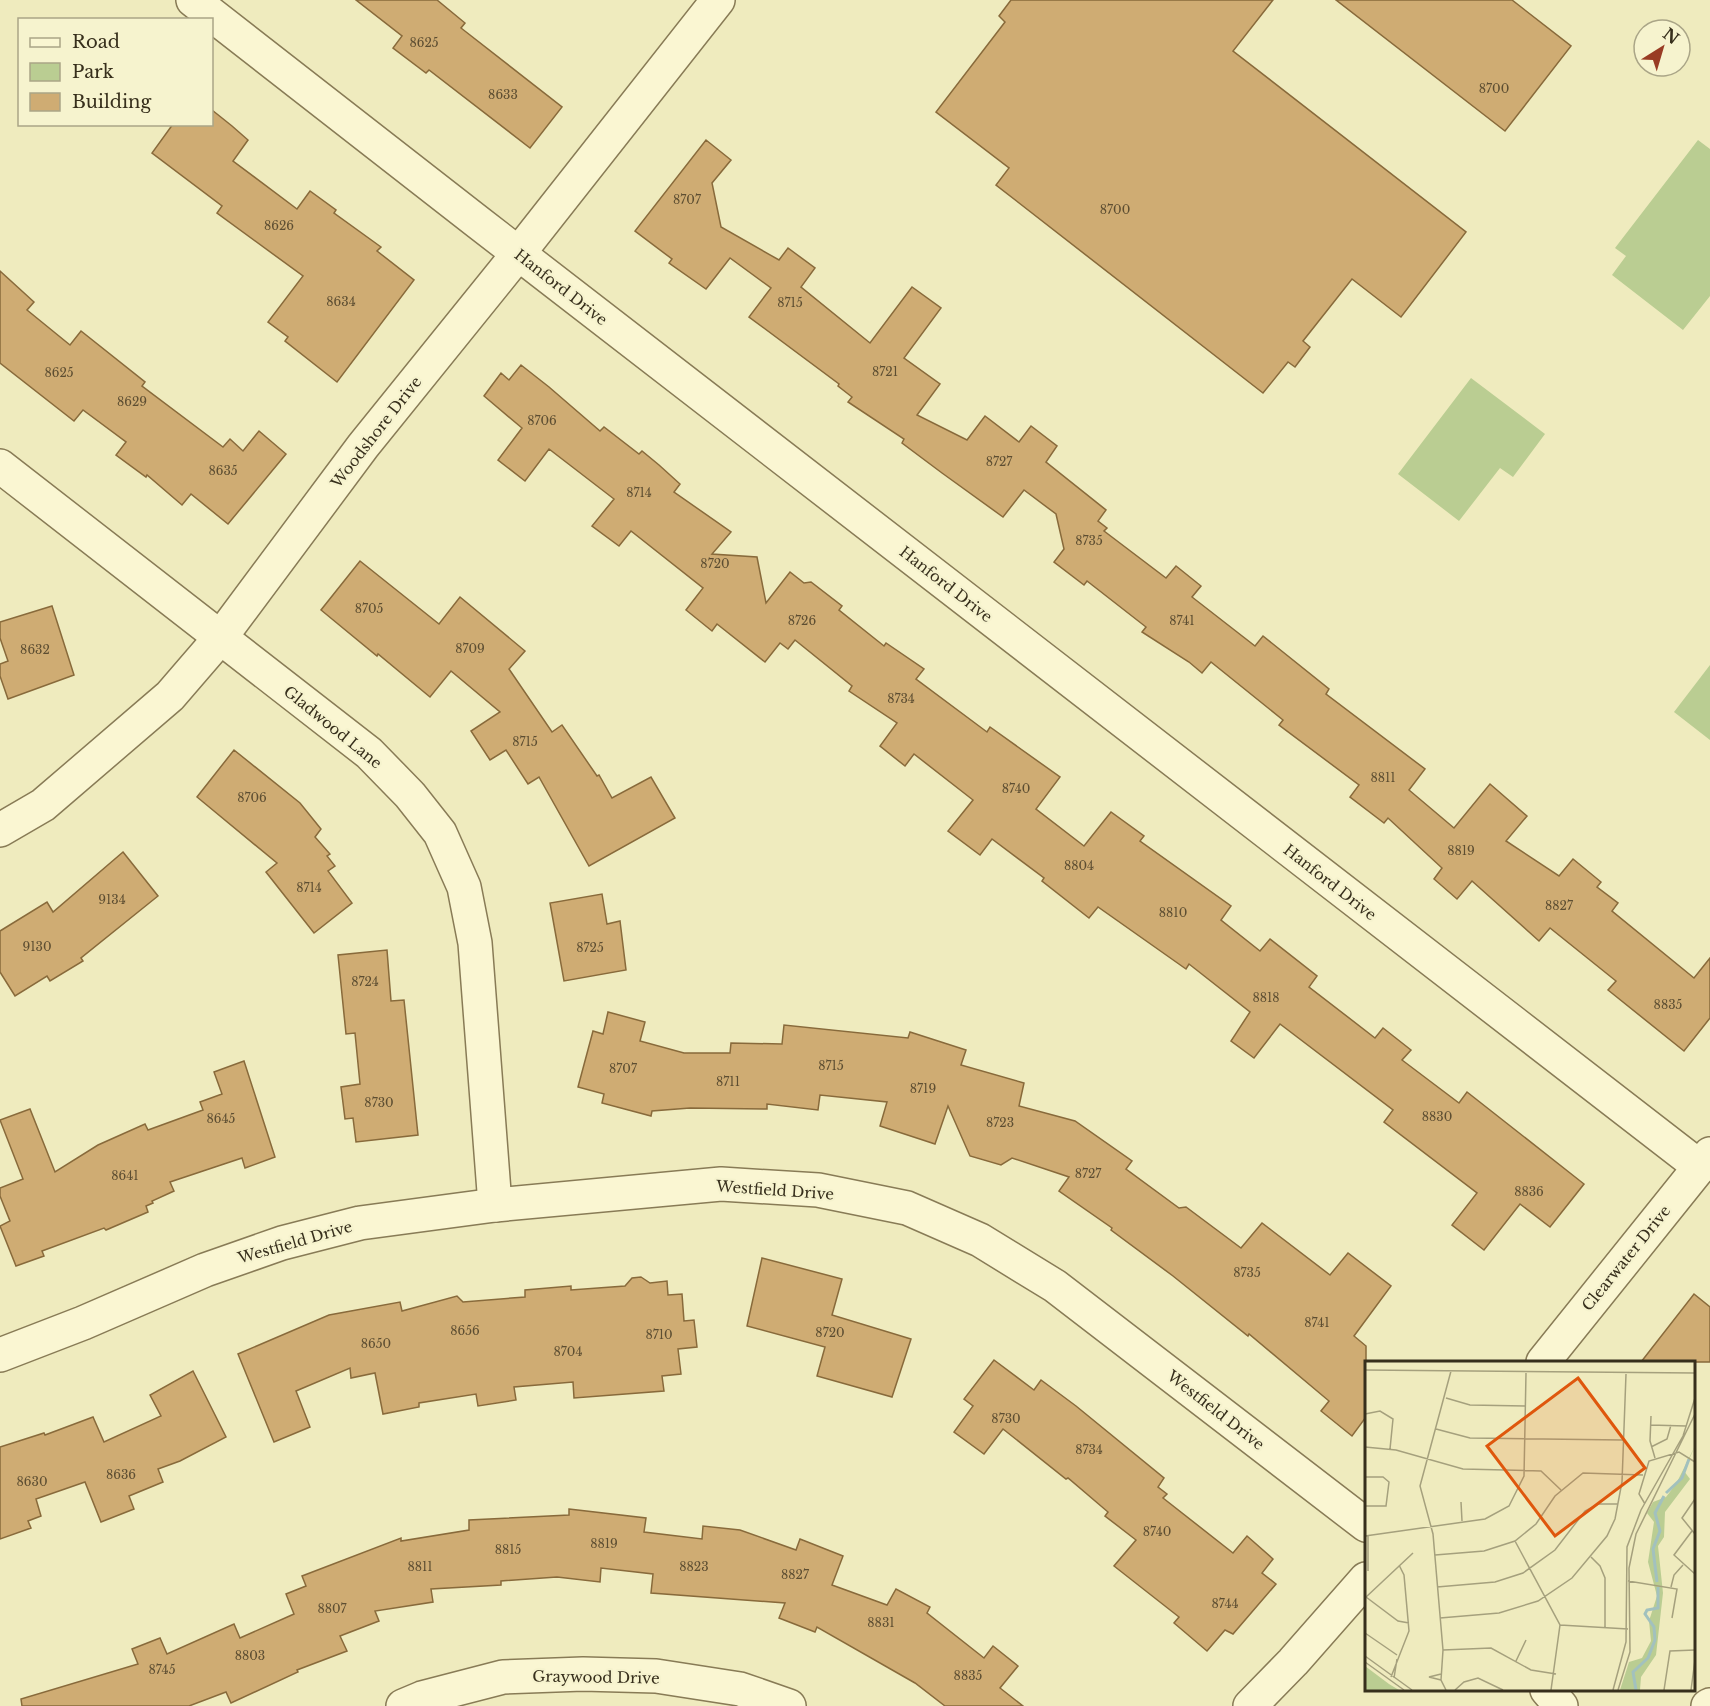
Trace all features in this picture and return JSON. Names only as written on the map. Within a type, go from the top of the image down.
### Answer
[{"type":"street","name":"Hanford Drive","points":[[193,0],[518,254],[1705,1161]]},
{"type":"street","name":"Woodshore Drive","points":[[0,830],[43,805],[170,696],[220,638],[363,446],[718,0]]},
{"type":"street","name":"Gladwood Lane","points":[[0,466],[369,753],[410,795],[440,833],[464,887],[475,943],[495,1205]]},
{"type":"street","name":"Clearwater Drive","points":[[1544,1361],[1705,1161]]},
{"type":"street","name":"Westfield Drive","points":[[0,1355],[83,1323],[205,1270],[282,1244],[360,1223],[495,1205],[721,1184],[818,1190],[908,1208],[980,1240],[1055,1286],[1365,1524]]},
{"type":"street","points":[[1250,1706],[1293,1662],[1365,1580]]},
{"type":"street","name":"Graywood Drive","points":[[404,1706],[422,1698],[503,1677],[583,1674],[656,1676],[740,1689],[789,1706]]},
{"type":"street","points":[[1549,1691],[1561,1706]]},
{"type":"green space","points":[[1698,140],[1710,149],[1710,296],[1683,330],[1612,275],[1626,256],[1615,248]]},
{"type":"green space","points":[[1471,378],[1545,434],[1513,477],[1500,468],[1459,521],[1398,474]]},
{"type":"green space","points":[[1710,665],[1710,740],[1674,712]]},
{"type":"building","points":[[356,0],[437,0],[465,23],[461,28],[562,107],[530,148],[429,70],[426,73],[393,48],[402,36]]},
{"type":"building","points":[[1011,0],[1273,0],[1233,51],[1466,232],[1401,317],[1352,279],[1303,341],[1310,347],[1295,367],[1288,362],[1263,393],[996,185],[1009,168],[936,112],[1005,22],[999,16]]},
{"type":"building","points":[[1336,0],[1512,0],[1571,46],[1505,131]]},
{"type":"building","points":[[213,111],[248,140],[233,161],[297,209],[310,191],[336,210],[334,213],[381,247],[377,251],[414,280],[337,382],[285,341],[288,337],[268,322],[303,276],[217,213],[222,206],[152,153],[172,126],[213,126]]},
{"type":"building","points":[[706,140],[731,160],[712,183],[721,227],[779,260],[788,248],[815,268],[801,287],[870,343],[912,287],[941,308],[904,358],[940,384],[917,415],[967,440],[985,416],[1019,442],[1031,426],[1057,446],[1046,462],[1106,510],[1098,521],[1107,528],[1104,531],[1166,578],[1176,566],[1201,586],[1192,597],[1255,646],[1263,636],[1329,689],[1326,694],[1425,769],[1409,790],[1454,828],[1490,784],[1527,816],[1506,841],[1559,876],[1573,859],[1601,882],[1597,887],[1618,903],[1612,911],[1694,978],[1710,958],[1710,1018],[1684,1051],[1608,990],[1616,981],[1550,928],[1539,941],[1472,881],[1457,899],[1434,879],[1442,868],[1388,818],[1384,823],[1350,797],[1359,785],[1279,725],[1283,720],[1211,662],[1202,673],[1142,632],[1146,627],[1087,581],[1084,585],[1054,562],[1064,549],[1056,514],[1024,490],[1003,517],[902,443],[904,439],[848,402],[852,397],[838,386],[839,384],[749,317],[771,288],[730,258],[706,289],[669,263],[672,259],[635,231]]},
{"type":"building","points":[[0,271],[34,302],[27,310],[70,345],[81,331],[145,382],[142,386],[223,447],[230,439],[243,451],[259,431],[286,454],[228,524],[191,494],[182,505],[147,475],[146,477],[116,455],[126,442],[83,410],[74,421],[0,363]]},
{"type":"building","points":[[521,365],[600,431],[604,427],[639,454],[642,451],[680,484],[674,492],[731,532],[712,554],[757,557],[766,603],[790,572],[804,583],[811,582],[842,606],[839,610],[884,646],[886,643],[924,669],[916,679],[987,732],[990,727],[1060,777],[1036,809],[1084,846],[1111,812],[1144,836],[1140,841],[1231,906],[1221,920],[1260,951],[1270,939],[1317,976],[1309,987],[1375,1038],[1383,1028],[1411,1050],[1402,1060],[1459,1103],[1467,1092],[1584,1184],[1550,1227],[1520,1204],[1484,1250],[1452,1225],[1477,1193],[1384,1122],[1393,1110],[1280,1024],[1254,1058],[1231,1041],[1250,1012],[1189,964],[1186,969],[1098,907],[1089,918],[1042,881],[1044,878],[992,839],[980,855],[948,831],[973,800],[914,754],[905,766],[880,746],[897,723],[849,691],[852,686],[795,640],[788,649],[780,643],[765,662],[717,624],[712,631],[686,610],[703,588],[631,531],[619,546],[592,526],[614,499],[549,449],[525,481],[498,460],[522,428],[484,396],[501,373],[509,380]]},
{"type":"building","points":[[360,561],[439,624],[460,597],[525,651],[509,669],[552,732],[562,725],[597,776],[599,775],[612,798],[651,777],[675,818],[589,866],[539,777],[528,784],[506,750],[490,760],[471,731],[500,712],[451,671],[430,697],[321,610]]},
{"type":"building","points":[[52,606],[74,675],[8,699],[0,676],[0,664],[8,661],[0,638],[0,622]]},
{"type":"building","points":[[234,750],[300,803],[321,829],[315,837],[330,854],[327,856],[335,866],[328,871],[352,903],[314,933],[266,872],[277,863],[197,797]]},
{"type":"building","points":[[123,852],[158,896],[81,958],[83,961],[50,981],[47,976],[15,996],[0,972],[0,931],[47,902],[53,912]]},
{"type":"building","points":[[602,894],[607,924],[620,921],[626,970],[564,981],[550,903]]},
{"type":"building","points":[[387,950],[391,1001],[404,1000],[418,1135],[356,1142],[353,1118],[345,1119],[341,1087],[360,1084],[355,1033],[346,1034],[338,955]]},
{"type":"building","points":[[608,1012],[645,1022],[640,1041],[684,1053],[730,1053],[731,1043],[782,1044],[784,1025],[908,1038],[910,1032],[966,1050],[961,1065],[1024,1083],[1019,1106],[1075,1121],[1132,1161],[1126,1169],[1179,1208],[1186,1207],[1241,1248],[1262,1223],[1330,1275],[1348,1253],[1391,1286],[1354,1336],[1366,1346],[1365,1418],[1352,1436],[1321,1411],[1329,1401],[1249,1334],[1248,1336],[1111,1230],[1112,1228],[1059,1191],[1069,1177],[1012,1158],[1001,1165],[970,1156],[948,1106],[935,1144],[880,1126],[887,1102],[820,1095],[818,1110],[767,1104],[767,1109],[690,1108],[652,1111],[651,1116],[602,1103],[604,1094],[578,1087],[593,1031],[603,1034]]},
{"type":"building","points":[[244,1061],[275,1157],[245,1168],[242,1158],[170,1182],[174,1191],[152,1201],[153,1203],[146,1206],[148,1212],[106,1230],[104,1228],[42,1251],[44,1256],[16,1266],[0,1226],[10,1221],[0,1196],[0,1188],[23,1179],[0,1120],[30,1109],[55,1172],[98,1145],[145,1124],[148,1130],[203,1110],[200,1102],[222,1094],[214,1072]]},
{"type":"building","points":[[762,1258],[842,1279],[832,1315],[911,1339],[892,1397],[817,1376],[825,1347],[747,1326]]},
{"type":"building","points":[[641,1277],[650,1283],[667,1281],[668,1295],[682,1294],[684,1321],[694,1320],[697,1347],[678,1349],[681,1374],[662,1376],[664,1391],[574,1398],[573,1382],[514,1387],[516,1400],[478,1406],[476,1394],[419,1403],[419,1407],[383,1414],[375,1373],[351,1378],[350,1368],[296,1391],[310,1427],[274,1442],[238,1354],[329,1315],[400,1302],[402,1311],[457,1296],[463,1302],[525,1297],[525,1290],[571,1286],[571,1290],[625,1286],[632,1278]]},
{"type":"building","points":[[1694,1294],[1710,1307],[1710,1362],[1642,1361]]},
{"type":"building","points":[[994,1360],[1034,1390],[1041,1380],[1076,1406],[1164,1478],[1158,1487],[1167,1494],[1163,1498],[1233,1553],[1247,1536],[1273,1559],[1262,1573],[1276,1584],[1233,1634],[1225,1630],[1207,1651],[1174,1623],[1179,1617],[1114,1566],[1136,1540],[1105,1516],[1108,1512],[1068,1478],[1066,1479],[1003,1429],[984,1454],[954,1432],[973,1406],[964,1399]]},
{"type":"building","points":[[193,1371],[226,1437],[180,1461],[158,1469],[163,1482],[129,1496],[134,1509],[101,1522],[85,1482],[36,1499],[41,1516],[28,1521],[31,1528],[0,1539],[0,1447],[44,1433],[45,1435],[93,1417],[104,1442],[161,1416],[150,1395]]},
{"type":"building","points":[[569,1509],[646,1518],[644,1532],[702,1539],[703,1526],[740,1530],[796,1550],[800,1539],[843,1556],[832,1585],[887,1605],[896,1589],[930,1607],[927,1613],[984,1658],[993,1646],[1018,1666],[1000,1688],[1023,1706],[945,1706],[915,1683],[817,1627],[815,1632],[779,1618],[785,1603],[651,1593],[653,1574],[601,1568],[600,1582],[557,1577],[501,1581],[501,1585],[431,1589],[433,1602],[375,1611],[379,1621],[340,1636],[347,1651],[297,1670],[298,1672],[231,1703],[226,1692],[189,1706],[22,1706],[21,1699],[138,1664],[132,1649],[160,1638],[167,1654],[234,1624],[240,1638],[294,1614],[286,1594],[306,1586],[302,1576],[401,1538],[401,1541],[469,1530],[469,1520],[569,1515]]}]
